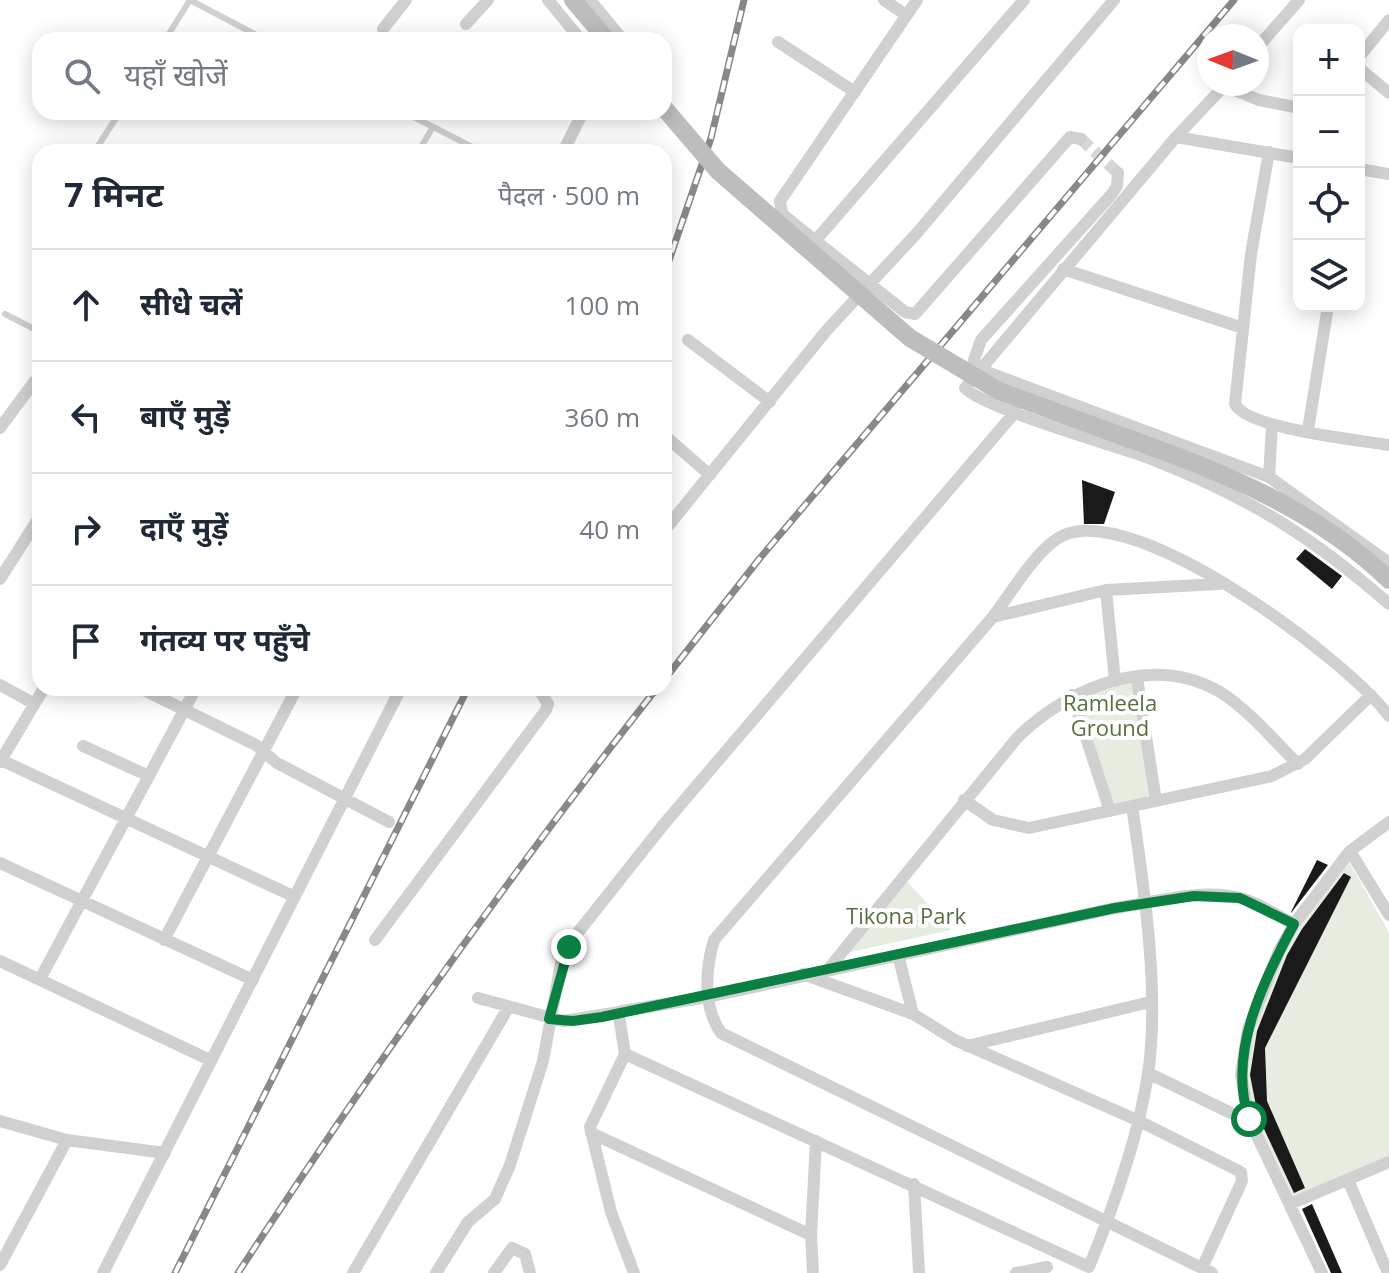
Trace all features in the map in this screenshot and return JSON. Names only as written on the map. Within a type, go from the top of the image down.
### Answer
[{"type":"main road","points":[[573,0],[600,32]]},
{"type":"main road","points":[[672,117],[718,171],[770,220],[910,338],[999,391],[1198,463],[1275,499],[1314,523],[1389,580]]},
{"type":"street","points":[[383,29],[406,0]]},
{"type":"street","points":[[466,24],[488,0]]},
{"type":"street","points":[[548,0],[574,32]]},
{"type":"street","points":[[590,0],[616,32]]},
{"type":"street","points":[[884,0],[906,15]]},
{"type":"street","points":[[917,0],[779,204],[782,214],[908,314],[920,312],[1070,137],[1081,139]]},
{"type":"street","points":[[815,241],[1024,0]]},
{"type":"street","points":[[672,521],[826,331],[1114,0]]},
{"type":"street","points":[[1269,34],[1299,0]]},
{"type":"street","points":[[1365,50],[1389,20]]},
{"type":"street","points":[[778,42],[855,92]]},
{"type":"street","points":[[1365,73],[1389,93]]},
{"type":"street","points":[[1215,96],[1063,269],[965,386],[966,391],[1216,485],[1308,537],[1389,604]]},
{"type":"street","points":[[1250,96],[1293,107]]},
{"type":"street","points":[[567,144],[579,120]]},
{"type":"street","points":[[1176,137],[1293,157]]},
{"type":"street","points":[[1269,152],[1251,254],[1235,404],[1240,412],[1272,424],[1389,445]]},
{"type":"street","points":[[1365,170],[1389,174]]},
{"type":"street","points":[[1118,173],[1117,186],[1111,195],[981,340],[974,360],[979,369],[1269,477],[1389,563]]},
{"type":"street","points":[[1063,269],[1243,328]]},
{"type":"street","points":[[1308,430],[1327,312]]},
{"type":"street","points":[[688,340],[770,402]]},
{"type":"street","points":[[0,428],[32,385]]},
{"type":"street","points":[[436,1273],[468,1222],[490,1206],[502,1184],[536,1086],[565,954],[664,824],[1016,411]]},
{"type":"street","points":[[1269,477],[1272,424]]},
{"type":"street","points":[[672,442],[710,475]]},
{"type":"street","points":[[0,578],[32,528]]},
{"type":"street","points":[[803,974],[913,1014],[967,1046],[1137,1120],[1242,1174],[1207,1271],[885,1110],[733,1040],[714,1022],[708,997],[709,960],[719,932],[992,618],[1046,549],[1073,533],[1127,538],[1181,561],[1222,584],[1301,634],[1371,695],[1389,716]]},
{"type":"street","points":[[992,618],[1106,590],[1222,584]]},
{"type":"street","points":[[1106,590],[1115,681]]},
{"type":"street","points":[[830,967],[964,800],[1034,721],[1072,695],[1101,682],[1169,676],[1211,687],[1238,707],[1298,764]]},
{"type":"street","points":[[1137,678],[1156,801]]},
{"type":"street","points":[[0,685],[33,703]]},
{"type":"street","points":[[1072,695],[1110,811]]},
{"type":"street","points":[[964,800],[993,820],[1016,828],[1029,828],[1257,781],[1298,764],[1371,695]]},
{"type":"street","points":[[38,696],[0,761],[128,817],[293,896]]},
{"type":"street","points":[[158,696],[389,822]]},
{"type":"street","points":[[40,979],[192,696]]},
{"type":"street","points":[[164,940],[292,696]]},
{"type":"street","points":[[103,1273],[397,696]]},
{"type":"street","points":[[375,940],[546,710],[548,704],[543,696]]},
{"type":"street","points":[[83,746],[149,776]]},
{"type":"street","points":[[625,1054],[1096,1270],[1148,1073],[1150,1002],[1146,903],[1132,806]]},
{"type":"street","points":[[1322,1273],[1249,1119],[1241,1075],[1248,1029],[1294,924],[1350,851],[1389,822]]},
{"type":"street","points":[[1350,851],[1389,915]]},
{"type":"street","points":[[0,863],[253,980]]},
{"type":"street","points":[[478,998],[549,1019],[583,1021],[708,997],[830,967],[1194,896],[1233,897],[1294,924]]},
{"type":"street","points":[[898,955],[913,1014]]},
{"type":"street","points":[[0,961],[210,1060]]},
{"type":"street","points":[[967,1046],[1150,1002]]},
{"type":"street","points":[[353,1273],[508,1008]]},
{"type":"street","points":[[620,1012],[625,1054],[596,1110],[591,1133],[615,1223],[634,1273]]},
{"type":"street","points":[[1148,1073],[1231,1113]]},
{"type":"street","points":[[0,1121],[67,1140],[165,1153]]},
{"type":"street","points":[[591,1133],[811,1235]]},
{"type":"street","points":[[0,1265],[67,1140]]},
{"type":"street","points":[[813,1273],[811,1235],[816,1141]]},
{"type":"street","points":[[1290,1204],[1389,1162]]},
{"type":"street","points":[[1348,1180],[1388,1273]]},
{"type":"street","points":[[914,1184],[919,1273]]},
{"type":"street","points":[[1016,1273],[1047,1270],[1049,1247]]},
{"type":"street","points":[[494,1273],[506,1251],[512,1248],[525,1254],[530,1273]]},
{"type":"lane","points":[[170,32],[190,0],[251,32]]},
{"type":"lane","points":[[99,144],[115,120]]},
{"type":"lane","points":[[419,120],[466,144]]},
{"type":"lane","points":[[423,144],[433,127]]},
{"type":"lane","points":[[5,314],[32,328]]},
{"type":"green space","name":"Ramleela Ground","points":[[1133,681],[1153,799],[1112,807],[1074,695]]},
{"type":"green space","points":[[1342,850],[1389,932],[1389,1158],[1290,1204],[1260,1145],[1246,1109],[1242,1077],[1246,1043],[1270,974],[1306,907]]},
{"type":"green space","name":"Tikona Park","points":[[905,879],[951,930],[842,954]]},
{"type":"building","points":[[1082,480],[1115,492],[1104,524],[1084,524]]},
{"type":"building","points":[[1305,549],[1342,576],[1332,589],[1296,559]]},
{"type":"building","points":[[1317,860],[1328,865],[1291,913],[1291,912]]},
{"type":"building","points":[[1344,873],[1351,877],[1265,1048],[1267,1101],[1305,1188],[1294,1193],[1258,1116],[1250,1075],[1257,1031],[1287,955],[1302,929]]},
{"type":"building","points":[[1312,1204],[1342,1273],[1331,1273],[1302,1209]]},
{"type":"tunnel","points":[[1081,139],[1118,173]]},
{"type":"railway","points":[[672,252],[711,138],[744,0]]},
{"type":"railway","points":[[672,670],[760,558],[1234,0]]},
{"type":"railway","points":[[175,1273],[464,696]]},
{"type":"railway","points":[[238,1273],[441,976],[651,696]]},
{"type":"route","points":[[569,947],[561,963],[549,1019],[583,1021],[622,1011],[708,997],[830,967],[1115,908],[1194,896],[1248,900],[1294,924],[1279,951],[1248,1029],[1241,1075],[1249,1119]]}]
